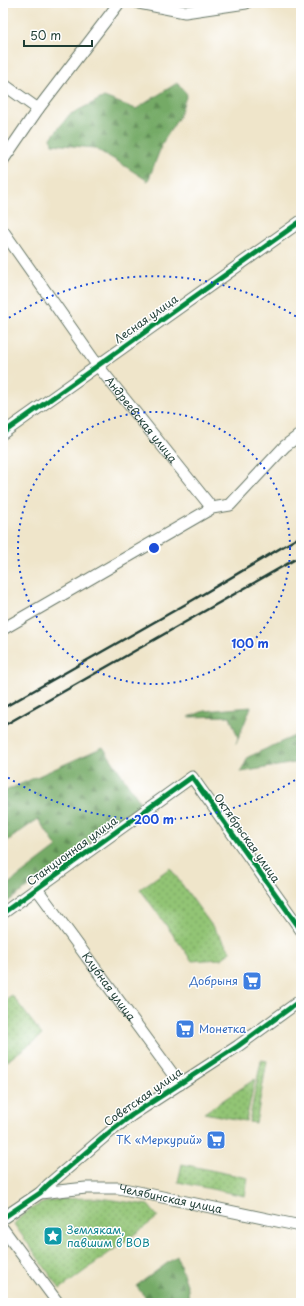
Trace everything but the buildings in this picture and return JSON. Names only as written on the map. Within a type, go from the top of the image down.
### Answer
[{"type":"street","points":[[3,160],[38,109],[119,3]]},
{"type":"street","points":[[139,3],[185,12],[246,3]]},
{"type":"street","points":[[3,84],[38,109]]},
{"type":"street","name":"Лесная улица","points":[[3,433],[301,221]]},
{"type":"street","name":"Андреевская улица","points":[[3,231],[98,366],[212,508]]},
{"type":"street","points":[[3,629],[212,508],[230,505],[285,446],[301,434]]},
{"type":"street","name":"Станционная улица","points":[[3,914],[192,777]]},
{"type":"street","name":"Октябрьская улица","points":[[192,777],[301,930]]},
{"type":"street","name":"Клубная улица","points":[[37,889],[180,1084]]},
{"type":"street","name":"Советская улица","points":[[3,1218],[40,1193],[111,1131],[132,1115],[238,1046],[301,1000]]},
{"type":"street","name":"Челябинская улица","points":[[40,1193],[86,1188],[119,1188],[301,1226]]},
{"type":"street","points":[[3,1229],[58,1303]]},
{"type":"green space","points":[[177,83],[187,94],[179,117],[163,142],[148,181],[94,148],[52,144],[51,138],[69,115],[104,97],[136,109]]},
{"type":"green space","points":[[251,707],[236,744],[238,738],[230,716],[189,717],[204,711]]},
{"type":"green space","points":[[301,733],[301,762],[241,772],[248,757]]},
{"type":"green space","points":[[103,747],[142,805],[6,903],[3,900],[3,888],[57,847],[38,819],[3,844],[3,792]]},
{"type":"green space","points":[[170,868],[231,952],[221,959],[192,961],[140,889]]},
{"type":"green space","points":[[12,995],[42,1035],[3,1064],[3,1001]]},
{"type":"green space","points":[[261,1060],[267,1061],[256,1123],[249,1122]]},
{"type":"green space","points":[[255,1079],[246,1121],[204,1113]]},
{"type":"green space","points":[[182,1164],[248,1178],[245,1196],[178,1182]]},
{"type":"green space","points":[[99,1198],[148,1205],[158,1217],[60,1289],[14,1224],[23,1215],[43,1203],[63,1199]]},
{"type":"green space","points":[[177,1256],[188,1288],[189,1303],[150,1303],[136,1286]]},
{"type":"railway","points":[[3,708],[193,600],[301,536]]},
{"type":"railway","points":[[3,726],[301,556]]},
{"type":"cycle path","points":[[3,433],[301,221]]},
{"type":"cycle path","points":[[3,913],[192,777],[301,930]]},
{"type":"cycle path","points":[[3,1218],[40,1193],[111,1131],[132,1115],[238,1046],[301,1000]]},
{"type":"place","name":"Добрыня","points":[[252,981]]},
{"type":"place","name":"Монетка","points":[[185,1029]]},
{"type":"place","name":"ТК «Меркурий»","points":[[216,1140]]},
{"type":"place","name":"Землякам, павшим в ВОВ","points":[[53,1236]]}]
